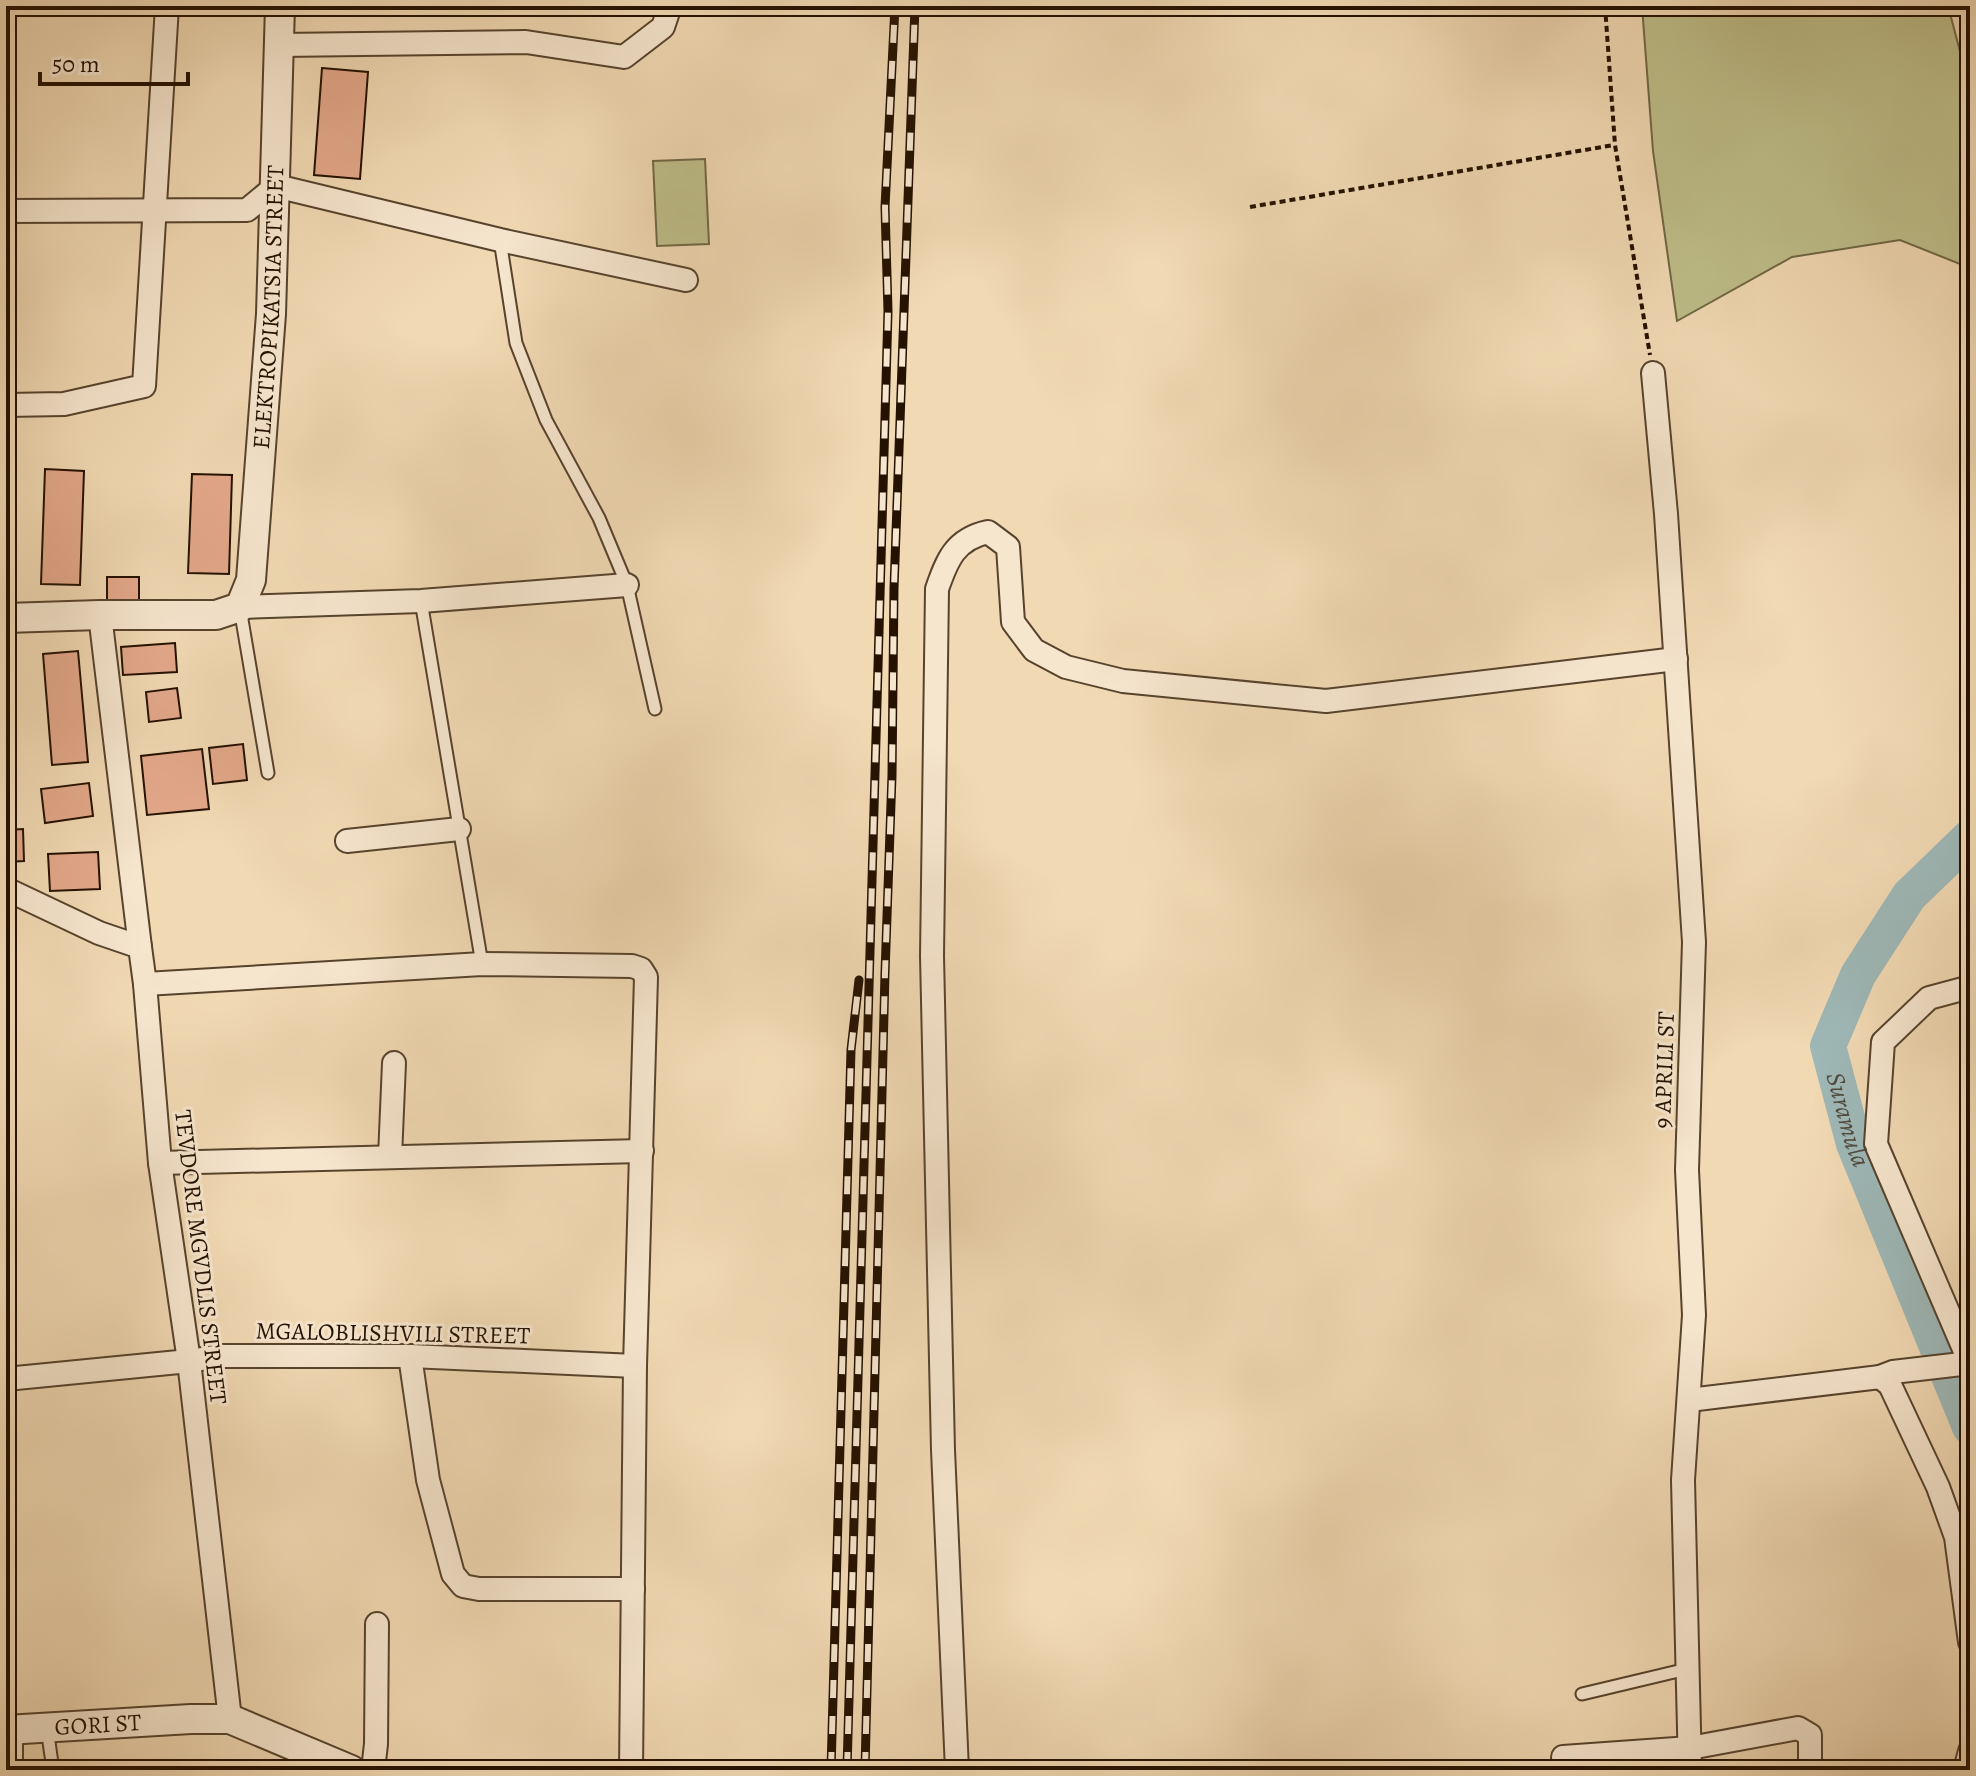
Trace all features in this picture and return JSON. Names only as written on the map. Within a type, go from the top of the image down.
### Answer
[{"type":"street","points":[[6,405],[64,404],[144,386],[167,6]]},
{"type":"street","name":"ELEKTROPIKATSIA STREET","points":[[240,607],[251,580],[271,314],[280,6]]},
{"type":"street","points":[[279,45],[526,42],[624,57],[663,27],[670,6]]},
{"type":"street","points":[[6,211],[247,210],[276,186],[500,240],[686,280]]},
{"type":"street","name":"9 APRILI ST","points":[[1653,373],[1666,514],[1694,942],[1687,1170],[1694,1315],[1683,1480],[1690,1759]]},
{"type":"street","points":[[957,1770],[943,1450],[932,956],[937,589],[948,558],[972,535],[988,532],[1008,547],[1013,622],[1034,650],[1066,667],[1123,681],[1326,701],[1676,659]]},
{"type":"street","points":[[6,618],[216,615],[240,607],[421,601],[627,585]]},
{"type":"street","points":[[6,889],[99,933],[140,947],[100,615]]},
{"type":"street","points":[[347,841],[459,829]]},
{"type":"street","name":"TEVDORE MGVDLIS STREET","points":[[140,947],[160,1163],[189,1361],[230,1719]]},
{"type":"street","points":[[145,984],[482,964],[632,966],[641,969],[646,977],[635,1366],[631,1770]]},
{"type":"street","points":[[1689,1400],[1970,1363],[1876,1144],[1883,1042],[1929,998],[1970,987]]},
{"type":"street","points":[[390,1157],[394,1063]]},
{"type":"street","points":[[160,1163],[642,1151]]},
{"type":"street","name":"MGALOBLISHVILI STREET","points":[[6,1379],[220,1356],[410,1356],[635,1366]]},
{"type":"street","points":[[410,1356],[428,1480],[453,1574],[463,1586],[479,1589],[633,1589]]},
{"type":"street","points":[[1887,1375],[1938,1487],[1956,1537],[1970,1642]]},
{"type":"street","points":[[373,1770],[377,1624]]},
{"type":"street","points":[[230,1719],[351,1770]]},
{"type":"street","name":"GORI ST","points":[[9,1730],[230,1719]]},
{"type":"street","points":[[1563,1757],[1690,1759],[1798,1728],[1810,1735],[1810,1770]]},
{"type":"street","points":[[9,1730],[11,1770]]},
{"type":"street","points":[[1965,1770],[1970,1751]]},
{"type":"lane","points":[[500,240],[516,343],[546,420],[599,518],[627,585],[655,709]]},
{"type":"lane","points":[[421,601],[482,964]]},
{"type":"lane","points":[[240,607],[268,773]]},
{"type":"lane","points":[[1582,1694],[1687,1669]]},
{"type":"lane","points":[[47,1728],[53,1770]]},
{"type":"path","points":[[1605,6],[1615,145],[1653,373]]},
{"type":"path","points":[[1250,207],[1615,145]]},
{"type":"green space","points":[[1642,6],[1948,6],[1970,89],[1970,268],[1900,240],[1792,257],[1677,321],[1653,151]]},
{"type":"green space","points":[[705,159],[709,244],[657,246],[653,161]]},
{"type":"building","points":[[322,68],[368,72],[360,179],[314,175]]},
{"type":"building","points":[[45,469],[84,471],[80,585],[41,584]]},
{"type":"building","points":[[192,474],[232,475],[229,574],[188,573]]},
{"type":"building","points":[[107,577],[139,577],[139,601],[107,602]]},
{"type":"building","points":[[175,643],[177,672],[123,675],[121,647]]},
{"type":"building","points":[[78,651],[88,762],[52,765],[43,654]]},
{"type":"building","points":[[177,688],[181,718],[149,722],[146,692]]},
{"type":"building","points":[[243,744],[247,780],[213,784],[209,748]]},
{"type":"building","points":[[202,749],[209,809],[147,815],[141,756]]},
{"type":"building","points":[[89,783],[93,816],[45,823],[41,789]]},
{"type":"building","points":[[23,829],[24,861],[6,862],[6,830]]},
{"type":"building","points":[[98,852],[100,889],[50,891],[48,854]]},
{"type":"waterway","name":"Suramula","points":[[1970,837],[1909,896],[1858,975],[1828,1046],[1854,1144],[1970,1427]]},
{"type":"railway","points":[[847,1770],[888,311],[885,207],[895,6]]},
{"type":"railway","points":[[865,1770],[892,775],[894,588],[915,6]]},
{"type":"railway","points":[[831,1770],[851,1050],[859,980]]}]
